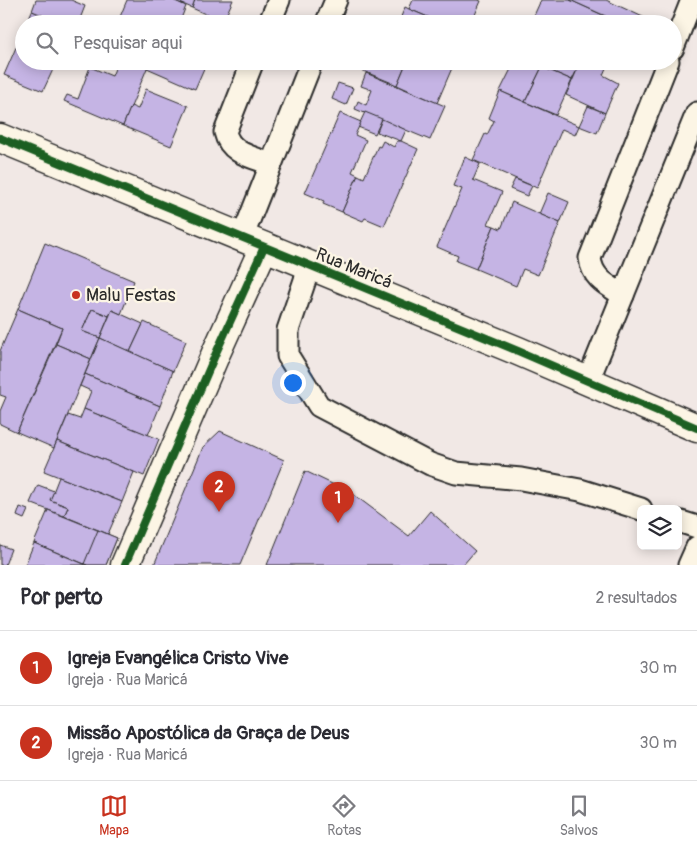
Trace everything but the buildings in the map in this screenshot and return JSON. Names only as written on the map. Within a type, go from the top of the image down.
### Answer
[{"type":"street","name":"Rua Maricá","points":[[0,138],[588,381],[697,428]]},
{"type":"street","points":[[125,565],[216,353],[253,242]]},
{"type":"lane","points":[[273,15],[279,0]]},
{"type":"lane","points":[[330,15],[336,0]]},
{"type":"lane","points":[[682,25],[692,0]]},
{"type":"lane","points":[[249,70],[225,132],[234,150],[271,164]]},
{"type":"lane","points":[[253,242],[271,164],[308,70]]},
{"type":"lane","points":[[623,295],[599,279],[594,273],[590,258],[664,70]]},
{"type":"lane","points":[[588,381],[697,113]]},
{"type":"lane","points":[[308,266],[288,330],[288,356],[319,406],[430,464],[456,473],[521,479],[580,490],[637,508]]},
{"type":"lane","points":[[682,522],[697,527]]},
{"type":"lane","points":[[690,565],[697,547]]},
{"type":"cycle path","points":[[0,138],[518,351],[697,428]]},
{"type":"cycle path","points":[[125,565],[216,353],[264,247]]},
{"type":"place","name":"Malu Festas","points":[[76,295]]},
{"type":"place","name":"Missão Apostólica da Graça de Deus","points":[[219,512]]},
{"type":"place","name":"Igreja Evangélica Cristo Vive","points":[[338,523]]}]
